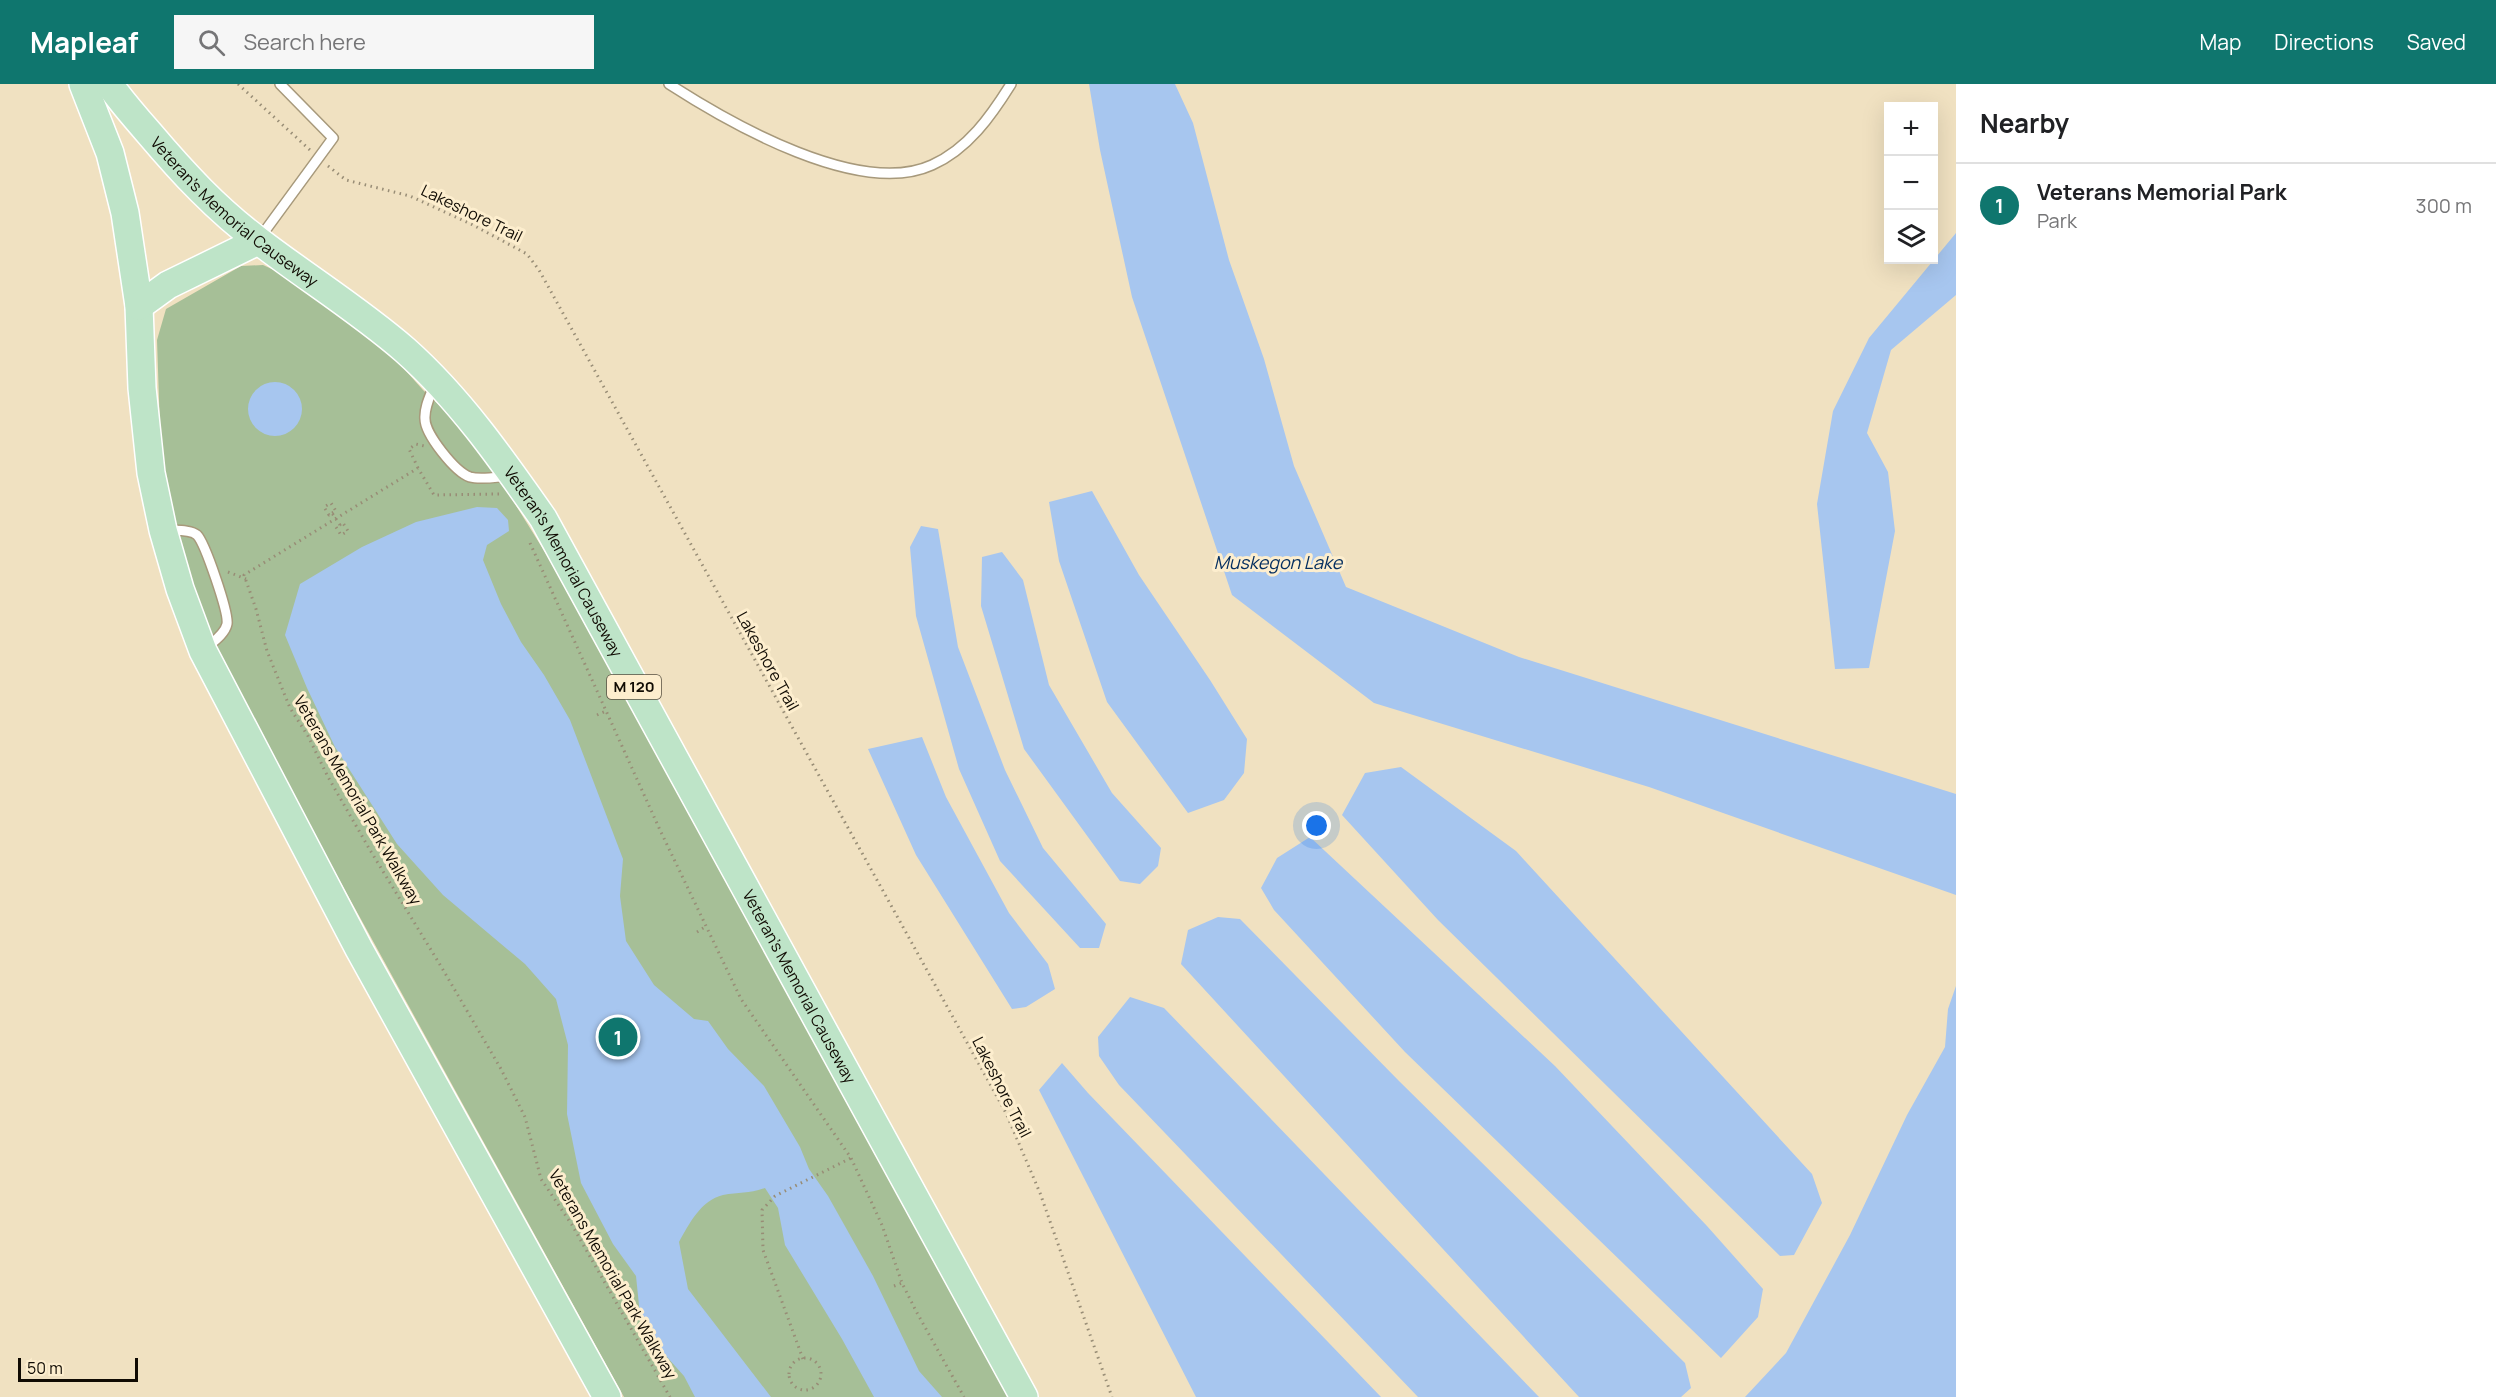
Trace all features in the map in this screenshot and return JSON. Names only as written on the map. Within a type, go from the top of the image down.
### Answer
[{"type":"main road","points":[[82,84],[110,153],[125,213],[139,306],[142,388],[152,473],[163,530],[180,590],[203,651],[359,949],[607,1397]]},
{"type":"main road","name":"Veteran's Memorial Causeway","points":[[109,84],[188,179],[258,241],[332,291],[404,349],[436,380],[474,424],[506,485],[543,518],[1024,1397]]},
{"type":"main road","points":[[139,306],[168,285],[258,241]]},
{"type":"lane","points":[[258,241],[333,138],[280,84]]},
{"type":"lane","points":[[669,84],[754,132],[814,158],[881,174],[907,172],[933,165],[969,141],[1011,84]]},
{"type":"lane","points":[[436,380],[424,418],[427,430],[442,451],[467,476],[506,485]]},
{"type":"lane","points":[[163,530],[190,532],[199,537],[219,590],[227,616],[226,628],[203,651]]},
{"type":"path","name":"Lakeshore Trail","points":[[238,84],[346,180],[410,196],[473,225],[526,254],[561,308],[1006,1113],[1040,1193],[1112,1397]]},
{"type":"path","points":[[442,451],[416,444],[409,449],[434,495],[506,485]]},
{"type":"path","name":"Veterans Memorial Park Walkway","points":[[418,468],[244,575],[280,686],[365,842],[501,1069],[525,1117],[541,1179],[572,1225],[670,1397]]},
{"type":"path","points":[[332,513],[340,525]]},
{"type":"path","points":[[526,534],[705,927],[741,999],[851,1158],[882,1225],[902,1283],[964,1397]]},
{"type":"path","points":[[597,716],[606,711]]},
{"type":"path","points":[[697,932],[705,927]]},
{"type":"path","points":[[803,1359],[763,1250],[762,1210],[775,1196],[851,1158]]},
{"type":"path","points":[[894,1286],[902,1283]]},
{"type":"path","points":[[803,1359],[815,1362],[820,1371],[820,1380],[817,1385],[807,1390],[794,1386],[789,1376],[792,1365],[803,1359]]},
{"type":"path","points":[[807,1390],[810,1397]]},
{"type":"green space","points":[[263,265],[296,280],[390,353],[423,390],[474,438],[548,557],[1008,1397],[624,1397],[227,676],[198,610],[169,517],[161,459],[157,340],[166,309],[241,266]]},
{"type":"water","name":"Muskegon Lake","points":[[1089,84],[1175,84],[1193,123],[1229,260],[1264,359],[1294,466],[1346,587],[1519,657],[1956,794],[1956,895],[1649,787],[1374,703],[1232,595],[1132,297],[1100,150]]},
{"type":"water","points":[[1956,233],[1956,295],[1891,350],[1867,433],[1888,472],[1895,531],[1869,668],[1835,669],[1817,504],[1833,411],[1869,338],[1930,264],[1938,264],[1938,255]]},
{"type":"water","points":[[275,382],[285,384],[294,390],[300,399],[302,409],[300,419],[294,428],[285,434],[275,436],[265,434],[256,428],[250,419],[248,409],[250,399],[256,390],[265,384]]},
{"type":"water","points":[[1092,491],[1139,575],[1247,739],[1244,773],[1224,800],[1188,813],[1107,702],[1059,561],[1049,502]]},
{"type":"water","points":[[477,507],[497,508],[508,520],[509,531],[487,545],[483,560],[501,604],[521,642],[544,675],[570,720],[623,859],[620,896],[626,941],[654,985],[694,1019],[708,1021],[728,1049],[764,1086],[800,1147],[809,1169],[828,1196],[873,1276],[919,1371],[942,1397],[874,1397],[785,1245],[778,1208],[765,1188],[723,1195],[708,1202],[696,1214],[679,1242],[688,1289],[771,1397],[695,1397],[684,1376],[659,1348],[640,1315],[636,1276],[613,1244],[581,1183],[567,1114],[568,1045],[556,999],[525,964],[443,895],[397,844],[335,747],[285,635],[300,584],[362,547],[416,522]]},
{"type":"water","points":[[921,526],[938,529],[958,647],[1005,770],[1043,848],[1106,924],[1099,948],[1080,948],[1000,861],[959,769],[916,616],[910,547]]},
{"type":"water","points":[[1002,552],[1023,580],[1049,685],[1112,793],[1161,848],[1158,866],[1140,884],[1120,881],[1024,749],[981,606],[982,557]]},
{"type":"water","points":[[922,737],[946,797],[1009,913],[1048,964],[1055,989],[1026,1007],[1012,1009],[916,855],[868,749]]},
{"type":"water","points":[[1401,767],[1516,851],[1812,1174],[1822,1203],[1794,1255],[1780,1256],[1438,920],[1342,815],[1365,773]]},
{"type":"water","points":[[1310,837],[1555,1066],[1707,1226],[1763,1289],[1758,1317],[1721,1358],[1405,1052],[1274,910],[1261,888],[1277,858]]},
{"type":"water","points":[[1218,917],[1240,919],[1399,1081],[1685,1363],[1691,1388],[1681,1397],[1579,1397],[1181,964],[1188,930]]},
{"type":"water","points":[[1956,986],[1956,1397],[1745,1397],[1786,1353],[1850,1235],[1907,1115],[1945,1047],[1948,1009]]},
{"type":"water","points":[[1130,997],[1164,1008],[1539,1397],[1418,1397],[1119,1085],[1099,1056],[1098,1037]]},
{"type":"water","points":[[1062,1063],[1088,1093],[1381,1397],[1196,1397],[1039,1090]]},
{"type":"place","name":"Veterans Memorial Park","points":[[618,1037]]}]
